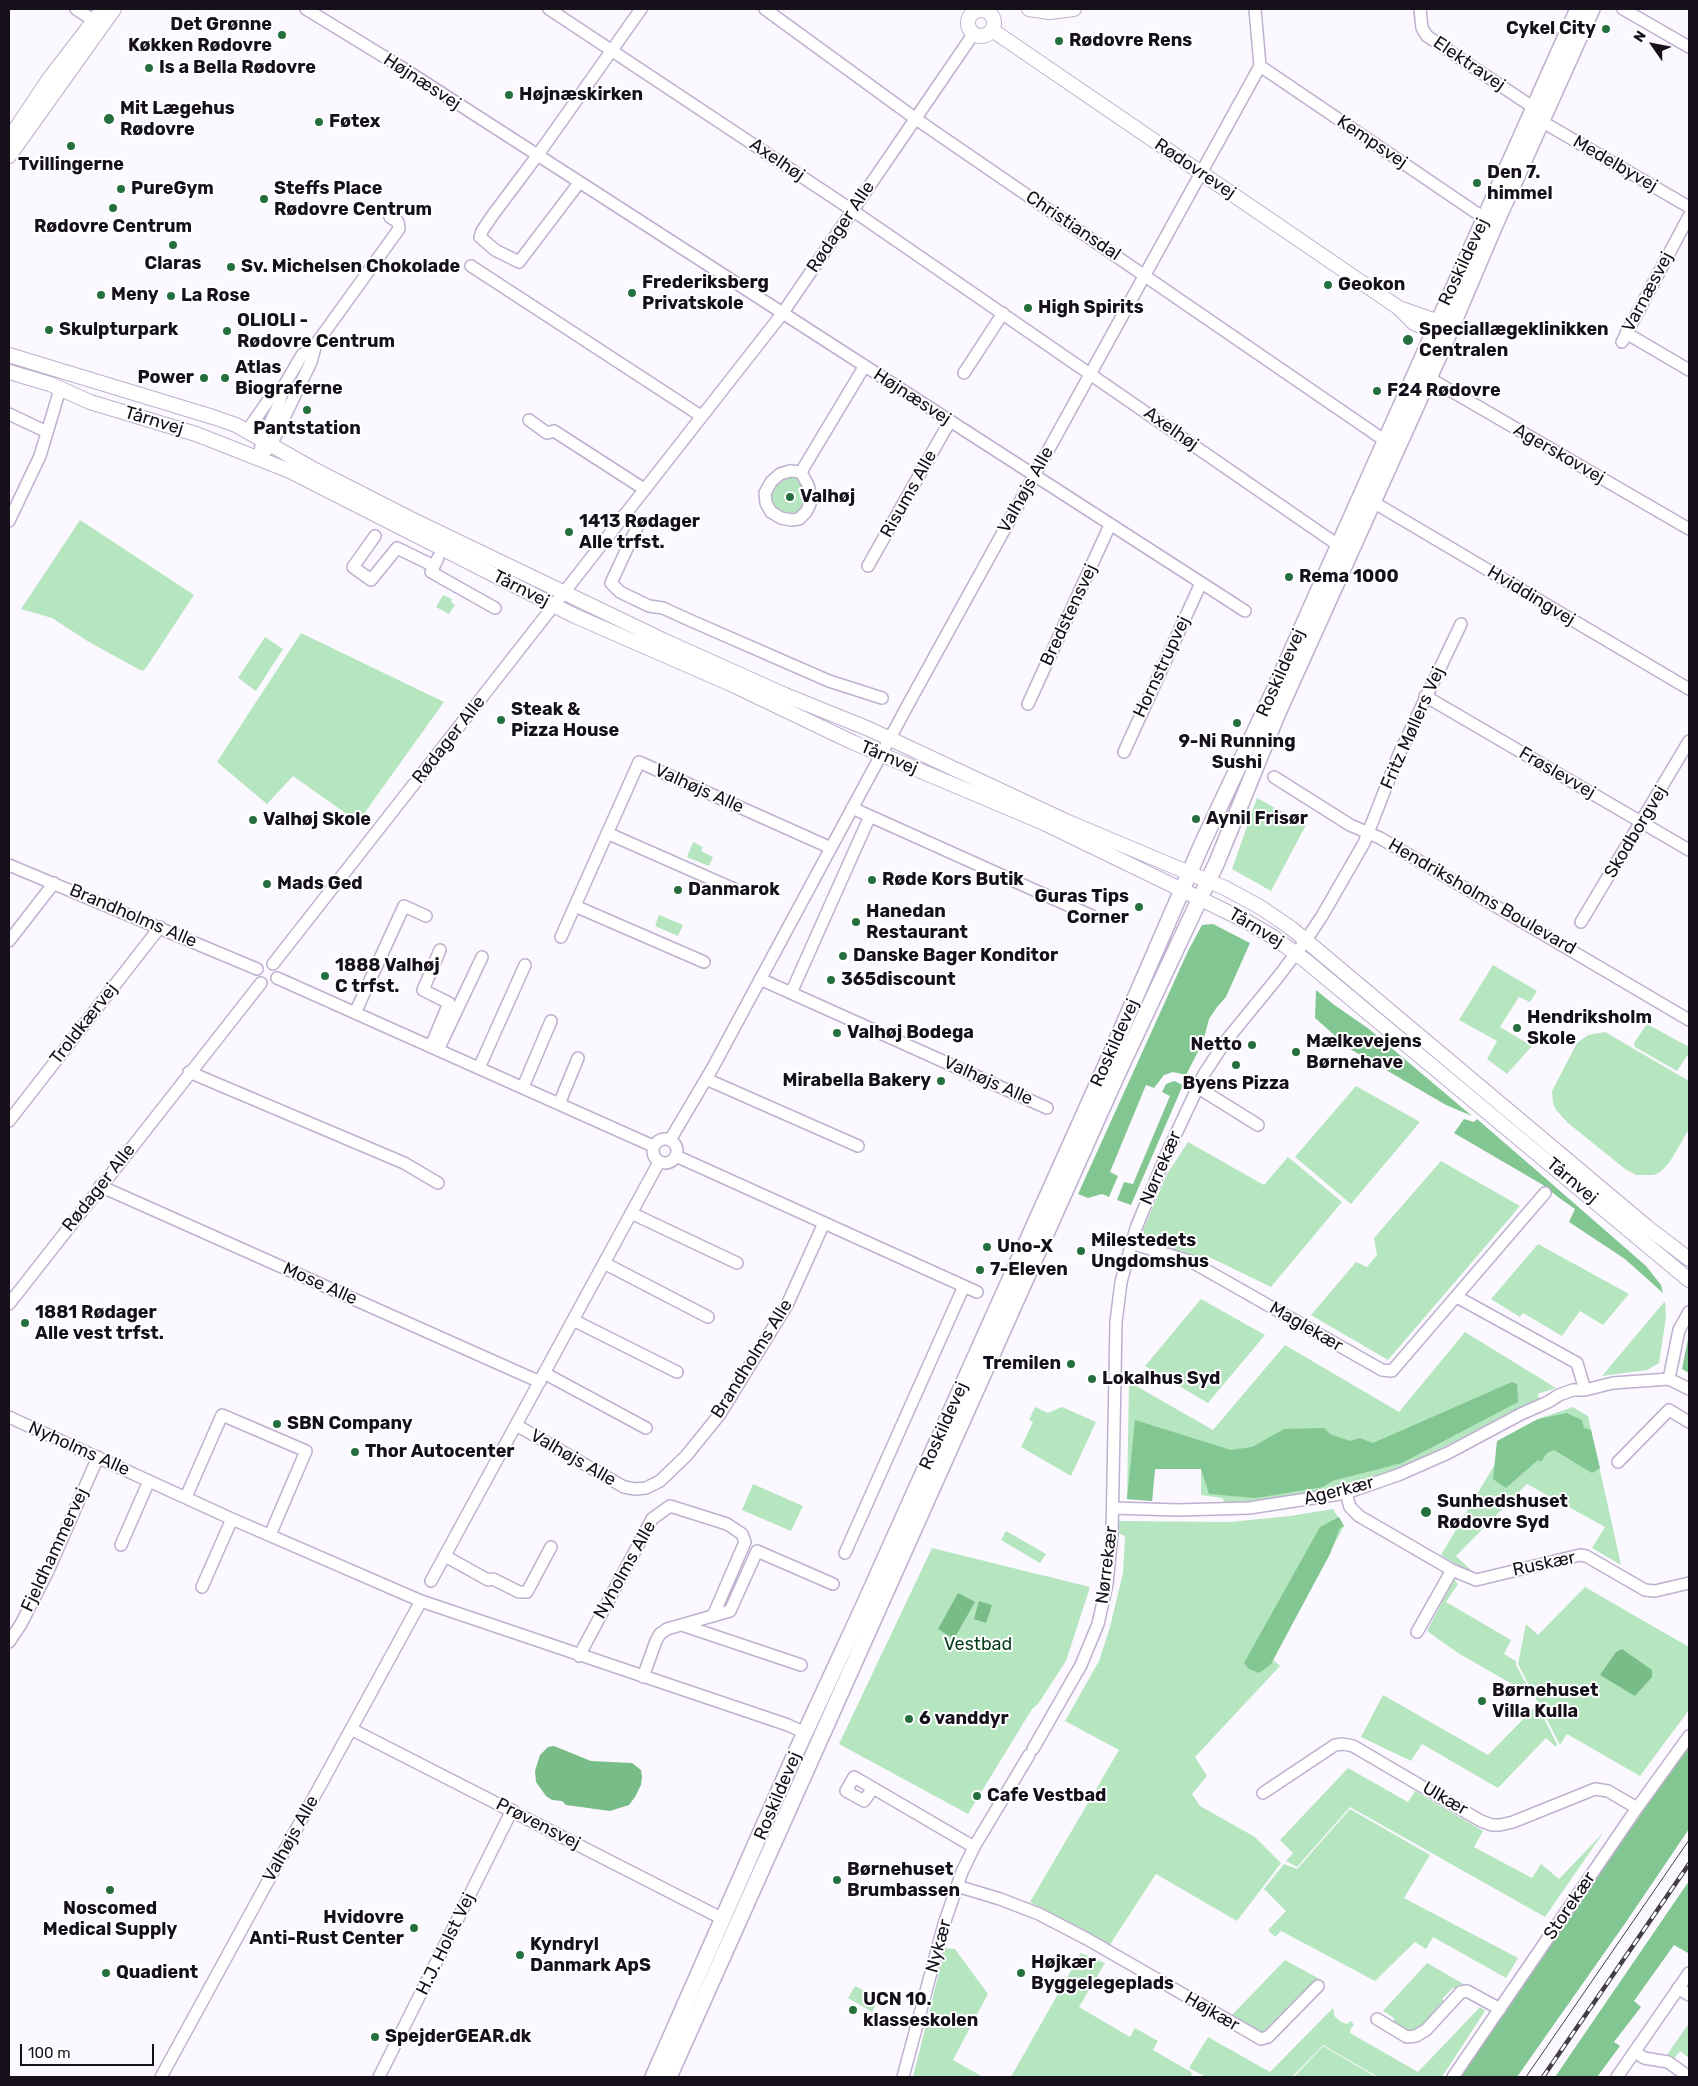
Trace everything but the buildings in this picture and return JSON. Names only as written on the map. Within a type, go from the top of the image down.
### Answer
[{"type":"main road","name":"Roskildevej","points":[[669,2077],[1109,1092],[1208,880],[1277,715],[1450,333],[1538,115],[1578,9]]},
{"type":"main road","name":"Roskildevej","points":[[653,2077],[1110,1056],[1182,889],[1271,697],[1484,218],[1592,9]]},
{"type":"street","points":[[76,9],[100,18]]},
{"type":"street","points":[[9,156],[37,107],[100,18],[114,9]]},
{"type":"street","name":"Højnæsvej","points":[[306,9],[401,68],[1245,611]]},
{"type":"street","name":"Axelhøj","points":[[549,9],[852,210],[1338,545]]},
{"type":"street","points":[[579,183],[519,262],[495,250],[480,238],[482,231],[538,156],[641,9]]},
{"type":"street","name":"Christiansdal","points":[[765,9],[916,119],[1384,440]]},
{"type":"street","points":[[1029,9],[1049,12],[1074,9]]},
{"type":"street","points":[[1255,9],[1260,66]]},
{"type":"street","name":"Elektravej","points":[[1420,9],[1422,28],[1427,36],[1538,115]]},
{"type":"street","points":[[1623,9],[1689,47]]},
{"type":"street","points":[[990,10],[994,21],[992,30],[984,35],[974,33],[969,25],[967,12],[990,10]]},
{"type":"street","name":"Rødovrevej","points":[[992,30],[1399,308],[1414,323],[1435,327],[1450,333]]},
{"type":"street","name":"Rødager Alle","points":[[273,964],[782,314],[974,33]]},
{"type":"street","name":"Valhøjs Alle","points":[[670,1140],[706,1079],[852,808],[1260,66]]},
{"type":"street","name":"Kempsvej","points":[[1260,66],[1484,218]]},
{"type":"street","points":[[9,139],[37,107]]},
{"type":"street","name":"Medelbyvej","points":[[1538,115],[1689,207]]},
{"type":"street","name":"Varnæsvej","points":[[1689,216],[1624,338],[1689,370]]},
{"type":"street","points":[[267,443],[285,384],[302,355],[316,344],[399,229],[398,222],[390,217]]},
{"type":"street","points":[[471,266],[701,416]]},
{"type":"street","points":[[964,373],[1003,313]]},
{"type":"street","points":[[259,458],[311,362],[316,344]]},
{"type":"street","name":"Tårnvej","points":[[9,355],[213,416],[247,431],[411,519],[739,675],[890,739],[1068,822],[1208,880],[1275,916],[1602,1189],[1689,1259]]},
{"type":"street","points":[[801,472],[864,367]]},
{"type":"street","name":"Tårnvej","points":[[9,372],[60,389],[90,402],[205,437],[259,458],[318,485],[554,606],[733,685],[881,755],[1044,824],[1200,897],[1246,921],[1296,953],[1689,1280]]},
{"type":"street","name":"Agerskovvej","points":[[1429,378],[1689,529]]},
{"type":"street","points":[[247,431],[270,398],[285,384]]},
{"type":"street","points":[[9,521],[40,456],[60,389]]},
{"type":"street","points":[[9,414],[47,432]]},
{"type":"street","points":[[529,420],[547,433],[554,431],[644,489]]},
{"type":"street","name":"Risums Alle","points":[[868,566],[950,421]]},
{"type":"street","points":[[801,472],[808,485],[810,504],[806,512],[799,519],[781,518],[771,512],[766,503],[765,493],[771,482],[780,474],[801,472]]},
{"type":"street","name":"Hviddingvej","points":[[1373,502],[1689,689]]},
{"type":"street","points":[[624,515],[638,525],[611,583],[620,592],[649,606],[662,608],[829,682],[882,698]]},
{"type":"street","name":"Bredstensvej","points":[[1028,704],[1110,525]]},
{"type":"street","name":"Tårnvej","points":[[375,536],[353,567],[371,580],[397,548],[436,562],[431,572],[495,608]]},
{"type":"street","name":"Hornstrupvej","points":[[1124,752],[1201,583]]},
{"type":"street","name":"Fritz Møllers Vej","points":[[1368,833],[1399,754],[1461,624]]},
{"type":"street","name":"Frøslevvej","points":[[1425,696],[1689,850]]},
{"type":"street","name":"Skodborgvej","points":[[1581,922],[1689,741]]},
{"type":"street","name":"Valhøjs Alle","points":[[560,937],[639,762],[831,848]]},
{"type":"street","name":"Hendriksholms Boulevard","points":[[1274,777],[1334,816],[1403,851],[1689,1020]]},
{"type":"street","points":[[852,808],[1092,916]]},
{"type":"street","points":[[792,993],[870,816]]},
{"type":"street","points":[[607,833],[734,890]]},
{"type":"street","name":"Nørrekær","points":[[1031,1752],[1081,1665],[1098,1624],[1107,1584],[1113,1508],[1116,1322],[1121,1282],[1131,1243],[1164,1160],[1197,1087],[1225,1042],[1306,940],[1327,908],[1368,833]]},
{"type":"street","name":"Brandholms Alle","points":[[9,865],[257,969]]},
{"type":"street","points":[[9,941],[54,883]]},
{"type":"street","points":[[355,1013],[404,906],[426,916]]},
{"type":"street","points":[[575,906],[704,962]]},
{"type":"street","name":"Troldkærvej","points":[[9,1121],[160,927]]},
{"type":"street","points":[[434,1048],[449,1002],[423,990],[440,950]]},
{"type":"street","points":[[434,1048],[482,957]]},
{"type":"street","points":[[264,963],[273,964],[278,970],[277,978],[272,983],[261,982],[256,977],[257,969],[264,963]]},
{"type":"street","points":[[479,1068],[525,965]]},
{"type":"street","points":[[277,978],[653,1146]]},
{"type":"street","name":"Valhøjs Alle","points":[[760,979],[1047,1108]]},
{"type":"street","name":"Rødager Alle","points":[[9,1304],[261,982]]},
{"type":"street","points":[[523,1087],[550,1020]]},
{"type":"street","points":[[559,1104],[578,1058]]},
{"type":"street","points":[[189,1072],[404,1163],[438,1183]]},
{"type":"street","points":[[706,1079],[858,1146]]},
{"type":"street","points":[[1197,1087],[1258,1125]]},
{"type":"street","points":[[660,1139],[670,1140],[676,1147],[676,1156],[668,1162],[659,1162],[653,1155],[653,1146],[660,1139]]},
{"type":"street","points":[[676,1156],[977,1292]]},
{"type":"street","name":"Valhøjs Alle","points":[[431,1581],[659,1162]]},
{"type":"street","name":"Mose Alle","points":[[100,1186],[542,1377]]},
{"type":"street","name":"Maglekær","points":[[1131,1243],[1192,1262],[1382,1370],[1392,1371],[1545,1193]]},
{"type":"street","points":[[631,1213],[737,1263]]},
{"type":"street","name":"Brandholms Alle","points":[[660,1480],[686,1456],[720,1414],[787,1305],[824,1223]]},
{"type":"street","points":[[604,1263],[708,1316]]},
{"type":"street","points":[[845,1552],[964,1286]]},
{"type":"street","points":[[1457,1296],[1578,1363],[1585,1390]]},
{"type":"street","points":[[1689,1312],[1678,1330],[1669,1379],[1689,1389]]},
{"type":"street","points":[[573,1320],[677,1372]]},
{"type":"street","points":[[542,1377],[646,1428]]},
{"type":"street","name":"Agerkær","points":[[1113,1508],[1178,1510],[1249,1508],[1346,1493],[1398,1475],[1448,1453],[1521,1414],[1548,1402],[1580,1395],[1585,1390],[1613,1383],[1669,1379]]},
{"type":"street","points":[[1618,1462],[1668,1410],[1688,1419]]},
{"type":"street","points":[[186,1497],[222,1415],[306,1451],[270,1535]]},
{"type":"street","name":"Nyholms Alle","points":[[9,1417],[232,1519],[421,1601],[579,1656],[782,1723],[821,1739]]},
{"type":"street","name":"Valhøjs Alle","points":[[516,1425],[624,1487],[646,1488],[660,1480]]},
{"type":"street","name":"Fjeldhammervej","points":[[9,1642],[48,1570],[98,1457]]},
{"type":"street","name":"Nyholms Alle","points":[[121,1545],[149,1481]]},
{"type":"street","name":"Ruskær","points":[[1346,1493],[1350,1507],[1359,1516],[1452,1570],[1476,1580],[1580,1555],[1586,1556],[1645,1590],[1655,1591],[1689,1583]]},
{"type":"street","name":"Nyholms Alle","points":[[579,1656],[652,1519],[670,1506],[727,1524],[742,1534],[745,1542],[713,1616]]},
{"type":"street","points":[[202,1587],[232,1519]]},
{"type":"street","points":[[445,1556],[488,1580],[493,1579],[518,1592],[527,1592],[551,1547]]},
{"type":"street","points":[[643,1677],[660,1634],[668,1629],[730,1611],[757,1551],[833,1584]]},
{"type":"street","points":[[1417,1632],[1452,1570]]},
{"type":"street","name":"Valhøjs Alle","points":[[162,2077],[421,1601]]},
{"type":"street","points":[[682,1625],[801,1665]]},
{"type":"street","name":"Prøvensvej","points":[[351,1729],[723,1919]]},
{"type":"street","name":"Storekær","points":[[1453,2077],[1637,1808],[1689,1736]]},
{"type":"street","name":"Ulkær","points":[[1263,1793],[1335,1745],[1343,1744],[1352,1746],[1481,1821],[1492,1825],[1513,1822],[1595,1789],[1608,1791],[1637,1808]]},
{"type":"street","name":"Nykær","points":[[903,2077],[944,1924],[957,1886],[974,1847],[1031,1752]]},
{"type":"street","points":[[872,1788],[974,1847]]},
{"type":"street","name":"H.J. Holst Vej","points":[[379,2077],[512,1810]]},
{"type":"street","name":"Højkær","points":[[957,1886],[1000,1899],[1039,1914],[1087,1939],[1261,2039],[1268,2037],[1318,1986]]},
{"type":"street","points":[[1618,2077],[1689,1973]]},
{"type":"street","points":[[1678,1988],[1689,1995]]},
{"type":"street","points":[[1377,2019],[1407,2037],[1416,2036],[1426,2030],[1461,1992],[1467,1991],[1500,2010]]},
{"type":"street","points":[[1635,2052],[1644,2058],[1668,2062],[1689,2076]]},
{"type":"green space","points":[[798,475],[805,486],[807,504],[796,516],[790,516],[774,509],[768,494],[775,482],[783,477]]},
{"type":"green space","points":[[80,520],[194,595],[146,668],[142,671],[89,642],[52,618],[21,609]]},
{"type":"green space","points":[[443,595],[452,599],[451,602],[455,605],[449,614],[436,607]]},
{"type":"green space","points":[[301,633],[444,702],[358,822],[293,776],[267,804],[217,762]]},
{"type":"green space","points":[[265,637],[283,649],[256,691],[238,678]]},
{"type":"green space","points":[[1257,798],[1306,825],[1271,891],[1232,869]]},
{"type":"green space","points":[[693,842],[703,847],[701,851],[713,857],[709,866],[687,857]]},
{"type":"green space","points":[[659,915],[683,925],[678,936],[655,926]]},
{"type":"green space","points":[[1493,965],[1537,991],[1530,1002],[1519,997],[1500,1027],[1532,1046],[1507,1074],[1487,1059],[1497,1041],[1459,1020]]},
{"type":"green space","points":[[1647,1024],[1689,1047],[1689,1053],[1677,1071],[1635,1047],[1634,1043]]},
{"type":"green space","points":[[1605,1032],[1689,1081],[1689,1129],[1669,1163],[1654,1175],[1636,1175],[1625,1169],[1568,1123],[1556,1110],[1553,1103],[1552,1091],[1577,1043],[1588,1035]]},
{"type":"green space","points":[[1356,1086],[1420,1122],[1351,1204],[1295,1157]]},
{"type":"green space","points":[[1188,1142],[1264,1185],[1288,1157],[1342,1202],[1271,1287],[1205,1255],[1200,1262],[1191,1255],[1140,1237],[1167,1174]]},
{"type":"green space","points":[[1441,1161],[1520,1206],[1388,1360],[1311,1315],[1356,1262],[1367,1267],[1377,1255],[1374,1238]]},
{"type":"green space","points":[[1538,1244],[1629,1294],[1603,1325],[1580,1311],[1562,1336],[1523,1313],[1520,1317],[1491,1299]]},
{"type":"green space","points":[[1201,1299],[1265,1335],[1208,1403],[1145,1366]]},
{"type":"green space","points":[[1665,1301],[1666,1317],[1659,1363],[1647,1370],[1602,1376]]},
{"type":"green space","points":[[1465,1332],[1556,1388],[1538,1394],[1539,1399],[1406,1466],[1337,1488],[1246,1502],[1225,1503],[1222,1498],[1201,1495],[1201,1469],[1155,1469],[1152,1501],[1127,1499],[1129,1382],[1213,1430],[1285,1345],[1399,1412]]},
{"type":"green space","points":[[1035,1407],[1048,1413],[1062,1407],[1096,1422],[1071,1476],[1021,1447],[1033,1422],[1029,1420]]},
{"type":"green space","points":[[1573,1407],[1588,1416],[1621,1565],[1592,1548],[1605,1527],[1527,1484],[1456,1556],[1471,1570],[1469,1572],[1441,1555],[1514,1432],[1538,1419]]},
{"type":"green space","points":[[753,1484],[803,1506],[791,1531],[742,1510]]},
{"type":"green space","points":[[1333,1509],[1344,1526],[1272,1659],[1280,1666],[1195,1757],[1207,1776],[1192,1794],[1200,1806],[1255,1837],[1281,1863],[1237,1921],[1156,1874],[1109,1946],[1030,1902],[1119,1750],[1065,1721],[1099,1661],[1110,1627],[1123,1573],[1125,1536],[1118,1533],[1119,1521],[1229,1522],[1290,1516]]},
{"type":"green space","points":[[1006,1531],[1046,1554],[1040,1563],[1001,1540]]},
{"type":"green space","name":"Vestbad","points":[[932,1548],[1090,1587],[1066,1661],[1038,1704],[1032,1709],[968,1814],[839,1744]]},
{"type":"green space","points":[[1454,1579],[1458,1584],[1446,1602],[1511,1640],[1504,1654],[1516,1661],[1516,1665],[1533,1696],[1458,1653],[1427,1631]]},
{"type":"green space","points":[[1585,1587],[1689,1647],[1689,1710],[1640,1776],[1567,1734],[1560,1745],[1518,1664],[1526,1624],[1538,1635]]},
{"type":"green space","points":[[1383,1695],[1488,1755],[1537,1705],[1557,1744],[1556,1747],[1546,1738],[1498,1788],[1422,1744],[1411,1761],[1361,1737]]},
{"type":"green space","points":[[1348,1768],[1408,1802],[1415,1791],[1483,1831],[1474,1847],[1532,1878],[1541,1864],[1559,1879],[1603,1833],[1545,1917],[1350,1807],[1297,1867],[1286,1861],[1293,1853],[1280,1840]]},
{"type":"green space","points":[[1350,1809],[1430,1855],[1404,1898],[1518,1958],[1506,1978],[1433,1937],[1426,1949],[1415,1942],[1375,1981],[1281,1931],[1275,1937],[1268,1930],[1286,1911],[1264,1889],[1284,1864],[1297,1869]]},
{"type":"green space","points":[[945,1948],[955,1949],[988,1994],[953,2060],[983,2077],[913,2077]]},
{"type":"green space","points":[[1081,1953],[1105,1963],[1079,2007],[1130,2037],[1135,2028],[1158,2041],[1153,2050],[1191,2072],[1192,2077],[1011,2077]]},
{"type":"green space","points":[[1285,1960],[1325,1982],[1268,2039],[1230,2017]]},
{"type":"green space","points":[[1427,1963],[1467,1986],[1457,1990],[1453,1988],[1442,1999],[1445,2002],[1419,2029],[1413,2032],[1407,2031],[1394,2023],[1394,2018],[1383,2011]]},
{"type":"green space","points":[[855,1986],[879,1999],[872,2012],[848,1998]]},
{"type":"green space","points":[[1480,2007],[1485,2011],[1442,2077],[1378,2077],[1323,2045],[1292,2077],[1206,2077],[1189,2068],[1208,2037],[1270,2072],[1333,2008],[1335,2017],[1341,2022],[1347,2024],[1351,2021],[1354,2025],[1350,2033],[1418,2072]]},
{"type":"green space","points":[[1689,2023],[1689,2058],[1680,2051],[1673,2060],[1667,2055]]},
{"type":"green space","points":[[1323,2046],[1376,2077],[1294,2077]]},
{"type":"shaded area","points":[[1213,924],[1250,943],[1226,997],[1209,1019],[1203,1042],[1186,1075],[1173,1072],[1164,1075],[1154,1088],[1146,1085],[1110,1172],[1118,1176],[1109,1197],[1102,1194],[1088,1198],[1078,1194],[1188,951],[1202,925]]},
{"type":"shaded area","points":[[1316,990],[1369,1029],[1472,1116],[1446,1105],[1350,1049],[1315,1018]]},
{"type":"shaded area","points":[[1174,1081],[1183,1085],[1131,1205],[1117,1200],[1124,1182],[1133,1184],[1170,1096],[1162,1092],[1166,1084]]},
{"type":"shaded area","points":[[1464,1119],[1474,1122],[1477,1119],[1646,1266],[1661,1285],[1663,1293],[1625,1259],[1569,1222],[1575,1209],[1543,1185],[1454,1133]]},
{"type":"shaded area","points":[[1689,1334],[1689,1373],[1682,1369]]},
{"type":"shaded area","points":[[1512,1382],[1517,1384],[1518,1402],[1402,1463],[1332,1481],[1323,1487],[1256,1498],[1209,1494],[1201,1469],[1155,1469],[1152,1501],[1127,1499],[1135,1420],[1231,1450],[1252,1447],[1284,1429],[1324,1428],[1330,1434],[1350,1441],[1360,1438],[1373,1443]]},
{"type":"shaded area","points":[[1567,1413],[1582,1420],[1584,1428],[1591,1430],[1600,1468],[1592,1473],[1554,1450],[1547,1453],[1541,1462],[1538,1460],[1506,1488],[1493,1479],[1497,1441],[1538,1419]]},
{"type":"shaded area","points":[[1339,1517],[1344,1526],[1340,1528],[1330,1554],[1271,1664],[1259,1673],[1249,1669],[1244,1663],[1320,1527]]},
{"type":"shaded area","points":[[958,1593],[975,1602],[954,1639],[938,1629]]},
{"type":"shaded area","points":[[979,1601],[992,1605],[986,1623],[974,1619]]},
{"type":"shaded area","points":[[1622,1649],[1652,1670],[1652,1677],[1635,1696],[1600,1675],[1616,1652]]},
{"type":"shaded area","points":[[1689,1745],[1689,1829],[1626,1922],[1517,2077],[1460,2077],[1614,1850]]},
{"type":"shaded area","points":[[554,1746],[591,1761],[632,1763],[641,1770],[642,1777],[641,1785],[635,1797],[629,1805],[610,1811],[566,1805],[562,1801],[552,1800],[546,1796],[536,1782],[535,1771],[540,1755],[548,1747]]},
{"type":"shaded area","points":[[1689,1881],[1688,1953],[1674,1945],[1634,2001],[1641,2007],[1614,2042],[1620,2046],[1597,2077],[1555,2077]]},
{"type":"tram line","points":[[1526,2077],[1689,1840]]},
{"type":"railway","points":[[1543,2077],[1689,1864]]},
{"type":"place","name":"Cykel City","points":[[1606,29]]},
{"type":"place","name":"Det Grønne Køkken Rødovre","points":[[282,35]]},
{"type":"place","name":"Rødovre Rens","points":[[1059,41]]},
{"type":"place","name":"Is a Bella Rødovre","points":[[149,68]]},
{"type":"place","name":"Højnæskirken","points":[[509,95]]},
{"type":"place","name":"Mit Lægehus Rødovre","points":[[109,119]]},
{"type":"place","name":"Føtex","points":[[319,122]]},
{"type":"place","name":"Tvillingerne","points":[[71,146]]},
{"type":"place","name":"Den 7. himmel","points":[[1477,183]]},
{"type":"place","name":"PureGym","points":[[121,189]]},
{"type":"place","name":"Steffs Place Rødovre Centrum","points":[[264,199]]},
{"type":"place","name":"Rødovre Centrum","points":[[113,208]]},
{"type":"place","name":"Claras","points":[[173,245]]},
{"type":"place","name":"Sv. Michelsen Chokolade","points":[[231,267]]},
{"type":"place","name":"Geokon","points":[[1328,285]]},
{"type":"place","name":"Frederiksberg Privatskole","points":[[632,293]]},
{"type":"place","name":"Meny","points":[[101,295]]},
{"type":"place","name":"La Rose","points":[[171,296]]},
{"type":"place","name":"High Spirits","points":[[1028,308]]},
{"type":"place","name":"Skulpturpark","points":[[49,330]]},
{"type":"place","name":"OLIOLI - Rødovre Centrum","points":[[227,331]]},
{"type":"place","name":"Speciallægeklinikken Centralen","points":[[1408,340]]},
{"type":"place","name":"Power","points":[[204,378]]},
{"type":"place","name":"Atlas Biograferne","points":[[225,378]]},
{"type":"place","name":"F24 Rødovre","points":[[1377,391]]},
{"type":"place","name":"Pantstation","points":[[307,410]]},
{"type":"place","name":"Valhøj","points":[[790,497]]},
{"type":"place","name":"1413 Rødager Alle trfst.","points":[[569,532]]},
{"type":"place","name":"Rema 1000","points":[[1289,577]]},
{"type":"place","name":"Steak & Pizza House","points":[[501,720]]},
{"type":"place","name":"9-Ni Running Sushi","points":[[1237,723]]},
{"type":"place","name":"Aynil Frisør","points":[[1196,819]]},
{"type":"place","name":"Valhøj Skole","points":[[253,820]]},
{"type":"place","name":"Røde Kors Butik","points":[[872,880]]},
{"type":"place","name":"Mads Ged","points":[[267,884]]},
{"type":"place","name":"Danmarok","points":[[678,890]]},
{"type":"place","name":"Guras Tips Corner","points":[[1139,907]]},
{"type":"place","name":"Hanedan Restaurant","points":[[856,922]]},
{"type":"place","name":"Danske Bager Konditor","points":[[843,956]]},
{"type":"place","name":"1888 Valhøj C trfst.","points":[[325,976]]},
{"type":"place","name":"365discount","points":[[831,980]]},
{"type":"place","name":"Hendriksholm Skole","points":[[1517,1028]]},
{"type":"place","name":"Valhøj Bodega","points":[[837,1033]]},
{"type":"place","name":"Netto","points":[[1252,1045]]},
{"type":"place","name":"Mælkevejens Børnehave","points":[[1296,1052]]},
{"type":"place","name":"Byens Pizza","points":[[1236,1065]]},
{"type":"place","name":"Mirabella Bakery","points":[[941,1081]]},
{"type":"place","name":"Uno-X","points":[[987,1247]]},
{"type":"place","name":"Milestedets Ungdomshus","points":[[1081,1251]]},
{"type":"place","name":"7-Eleven","points":[[980,1270]]},
{"type":"place","name":"1881 Rødager Alle vest trfst.","points":[[25,1323]]},
{"type":"place","name":"Tremilen","points":[[1071,1364]]},
{"type":"place","name":"Lokalhus Syd","points":[[1092,1379]]},
{"type":"place","name":"SBN Company","points":[[277,1424]]},
{"type":"place","name":"Thor Autocenter","points":[[355,1452]]},
{"type":"place","name":"Sunhedshuset Rødovre Syd","points":[[1426,1512]]},
{"type":"place","name":"Børnehuset Villa Kulla","points":[[1482,1701]]},
{"type":"place","name":"6 vanddyr","points":[[909,1719]]},
{"type":"place","name":"Cafe Vestbad","points":[[977,1796]]},
{"type":"place","name":"Børnehuset Brumbassen","points":[[837,1880]]},
{"type":"place","name":"Noscomed Medical Supply","points":[[110,1890]]},
{"type":"place","name":"Hvidovre Anti-Rust Center","points":[[414,1928]]},
{"type":"place","name":"Kyndryl Danmark ApS","points":[[520,1955]]},
{"type":"place","name":"Quadient","points":[[106,1973]]},
{"type":"place","name":"Højkær Byggelegeplads","points":[[1021,1973]]},
{"type":"place","name":"UCN 10. klasseskolen","points":[[853,2010]]},
{"type":"place","name":"SpejderGEAR.dk","points":[[375,2037]]}]
